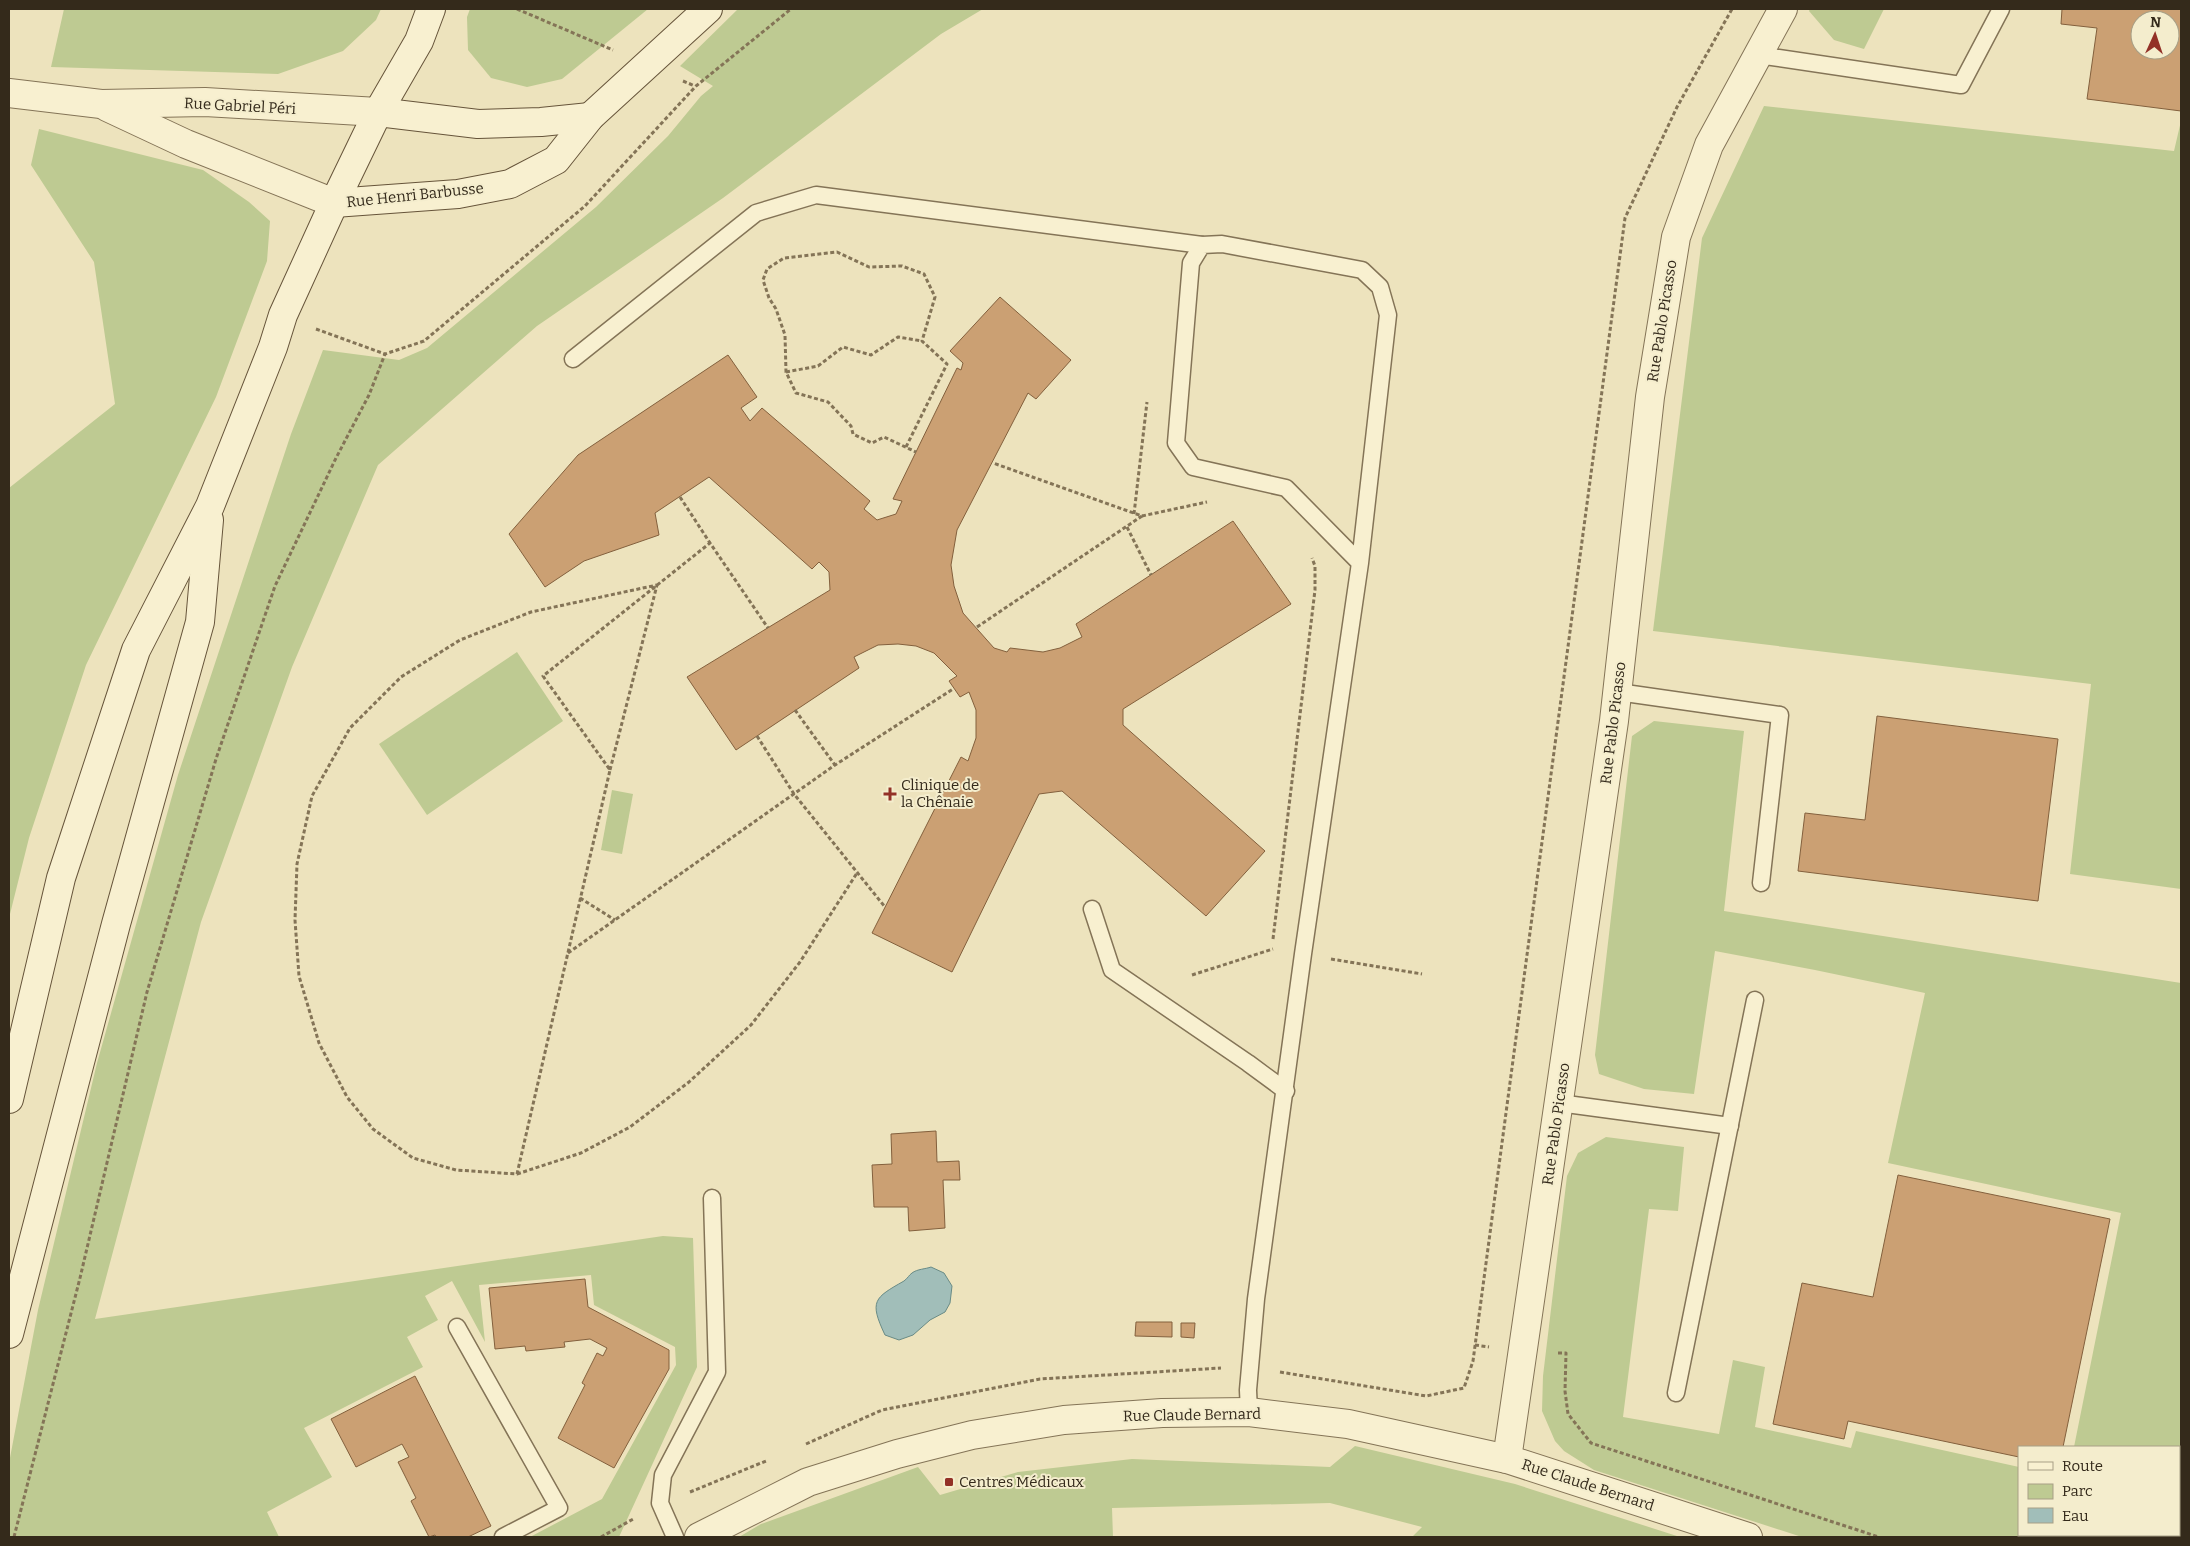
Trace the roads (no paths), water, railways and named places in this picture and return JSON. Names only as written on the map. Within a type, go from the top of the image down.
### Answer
[{"type":"street","points":[[9,1099],[61,878],[136,650],[210,506],[273,347],[283,314],[378,112],[419,41],[431,9]]},
{"type":"street","name":"Rue Henri Barbusse","points":[[334,203],[458,194],[510,184],[556,160],[590,117],[708,9]]},
{"type":"street","name":"Rue Pablo Picasso","points":[[1507,1459],[1618,692],[1650,397],[1676,237],[1708,145],[1783,9]]},
{"type":"street","name":"Rue Gabriel Péri","points":[[9,93],[101,104],[205,102],[378,112]]},
{"type":"street","name":"Rue Gabriel Péri","points":[[101,104],[186,144],[334,203]]},
{"type":"street","points":[[378,112],[478,124],[542,122],[590,117]]},
{"type":"street","points":[[9,1334],[116,924],[200,622],[210,506]]},
{"type":"street","name":"Rue Claude Bernard","points":[[699,1537],[808,1482],[896,1454],[972,1435],[1064,1420],[1162,1413],[1249,1412],[1348,1424],[1507,1459],[1748,1537]]},
{"type":"lane","points":[[1758,55],[1961,85],[2001,9]]},
{"type":"lane","points":[[573,359],[756,213],[816,195],[1202,246],[1222,244],[1362,270],[1380,287],[1388,315],[1360,563],[1303,954],[1286,1091],[1256,1299],[1250,1368],[1249,1412]]},
{"type":"lane","points":[[1202,246],[1191,263],[1176,443],[1193,467],[1286,488],[1360,563]]},
{"type":"lane","points":[[1618,692],[1780,715],[1761,883]]},
{"type":"lane","points":[[1092,909],[1112,970],[1248,1062],[1286,1091]]},
{"type":"lane","points":[[1676,1393],[1755,1000]]},
{"type":"lane","points":[[1559,1103],[1730,1126]]},
{"type":"lane","points":[[675,1537],[660,1503],[663,1475],[717,1372],[712,1198]]},
{"type":"lane","points":[[457,1327],[559,1508],[504,1537]]},
{"type":"water","points":[[931,1267],[944,1273],[952,1286],[950,1303],[945,1312],[930,1320],[913,1335],[899,1340],[885,1335],[877,1315],[877,1302],[886,1292],[904,1281],[914,1272]]},
{"type":"place","name":"Clinique de la Chênaie","points":[[890,794]]},
{"type":"place","name":"Centres Médicaux","points":[[949,1482]]}]
